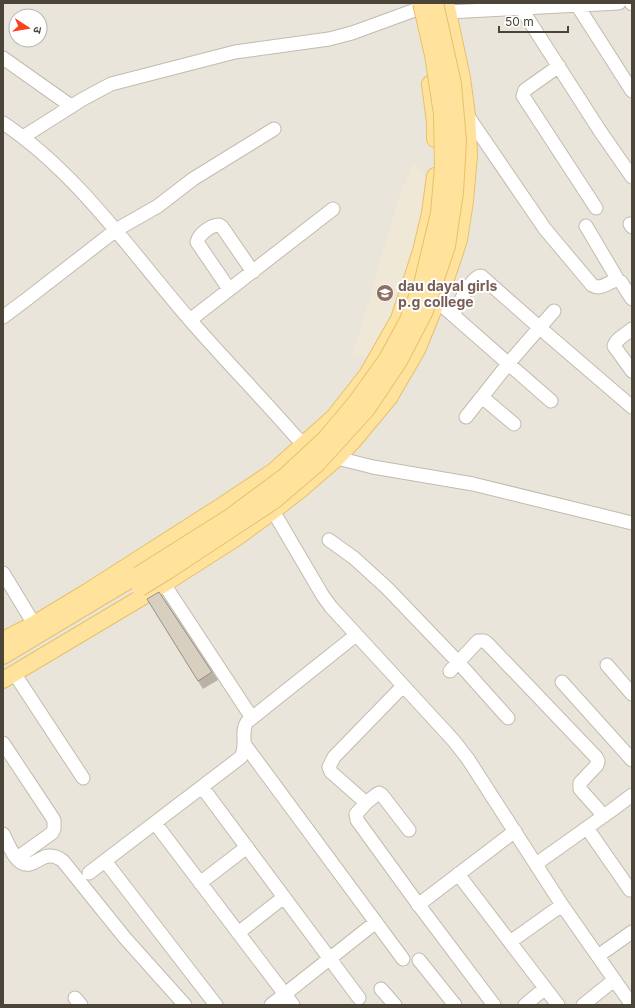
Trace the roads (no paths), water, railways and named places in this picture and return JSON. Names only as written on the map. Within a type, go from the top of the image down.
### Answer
[{"type":"main road","points":[[3,656],[139,581],[169,570],[275,500],[316,465],[367,409],[400,361],[425,311],[447,246],[455,192],[458,141],[453,84],[435,3]]},
{"type":"main road","points":[[7,674],[60,639],[284,477],[326,438],[357,401],[387,359],[408,320],[422,284],[439,212],[443,167],[442,114],[433,55],[417,5]]},
{"type":"main road","points":[[3,640],[34,624],[87,592],[274,471],[305,445],[334,417],[367,375],[399,319],[422,251],[430,213],[436,168],[435,122],[417,5]]},
{"type":"main road","points":[[7,674],[164,584],[236,538],[300,490],[337,458],[389,398],[417,350],[437,302],[459,240],[465,201],[469,155],[467,116],[462,78],[447,8]]},
{"type":"street","points":[[447,8],[521,8],[619,3]]},
{"type":"street","points":[[23,137],[71,106],[111,84],[235,52],[329,39],[352,33],[417,5]]},
{"type":"street","points":[[577,5],[632,91]]},
{"type":"street","points":[[521,8],[632,177]]},
{"type":"street","points":[[3,58],[71,106]]},
{"type":"street","points":[[559,66],[525,90],[523,96],[596,208]]},
{"type":"street","points":[[467,116],[545,229],[592,286],[597,288],[614,280],[618,280]]},
{"type":"street","points":[[3,123],[23,137],[48,158],[76,186],[116,230],[190,320],[305,445],[313,450],[337,458],[373,467],[473,484],[632,523]]},
{"type":"street","points":[[3,317],[116,230],[158,206],[180,188],[205,171],[274,129]]},
{"type":"street","points":[[190,320],[333,209]]},
{"type":"street","points":[[229,289],[197,242],[200,237],[213,226],[220,225],[222,227],[253,272]]},
{"type":"street","points":[[586,226],[618,280],[621,282],[632,299]]},
{"type":"street","points":[[454,315],[473,281],[478,276],[481,276],[632,407]]},
{"type":"street","points":[[437,302],[454,315],[551,401]]},
{"type":"street","points":[[466,417],[508,364],[554,312]]},
{"type":"street","points":[[632,329],[618,340],[614,346],[632,371]]},
{"type":"street","points":[[482,397],[514,424]]},
{"type":"street","points":[[273,511],[323,596],[338,616],[461,750],[562,904],[632,1005]]},
{"type":"street","points":[[329,540],[354,558],[387,588],[454,666],[508,718]]},
{"type":"street","points":[[3,572],[34,624]]},
{"type":"street","points":[[164,584],[252,718]]},
{"type":"street","points":[[89,873],[241,757],[245,745],[244,728],[247,722],[356,635]]},
{"type":"street","points":[[454,666],[474,644],[478,641],[484,640],[592,752],[598,761],[597,765],[580,783],[580,789],[604,816]]},
{"type":"street","points":[[607,665],[632,694]]},
{"type":"street","points":[[7,674],[83,778]]},
{"type":"street","points":[[562,682],[632,760]]},
{"type":"street","points":[[367,802],[363,801],[331,772],[329,767],[331,762],[403,686]]},
{"type":"street","points":[[3,744],[54,820],[55,825],[52,833],[17,858]]},
{"type":"street","points":[[245,745],[404,959]]},
{"type":"street","points":[[202,787],[358,998]]},
{"type":"street","points":[[409,830],[381,793],[376,794],[357,812],[356,817],[418,904],[494,1005]]},
{"type":"street","points":[[536,864],[632,795]]},
{"type":"street","points":[[155,823],[293,1005]]},
{"type":"street","points":[[587,828],[630,890]]},
{"type":"street","points":[[418,904],[515,831]]},
{"type":"street","points":[[3,834],[17,858],[23,864],[28,864],[46,856],[53,855],[63,861],[180,1003]]},
{"type":"street","points":[[200,883],[247,847]]},
{"type":"street","points":[[105,860],[216,1005]]},
{"type":"street","points":[[458,874],[558,1005]]},
{"type":"street","points":[[238,933],[284,897]]},
{"type":"street","points":[[510,942],[562,904]]},
{"type":"street","points":[[271,1005],[376,922]]},
{"type":"street","points":[[598,956],[632,932]]},
{"type":"street","points":[[419,960],[455,1005]]},
{"type":"street","points":[[582,1005],[614,980]]},
{"type":"street","points":[[525,1005],[545,988]]},
{"type":"street","points":[[381,989],[395,1005]]},
{"type":"place","name":"dau dayal girls p.g college","points":[[385,293]]}]
